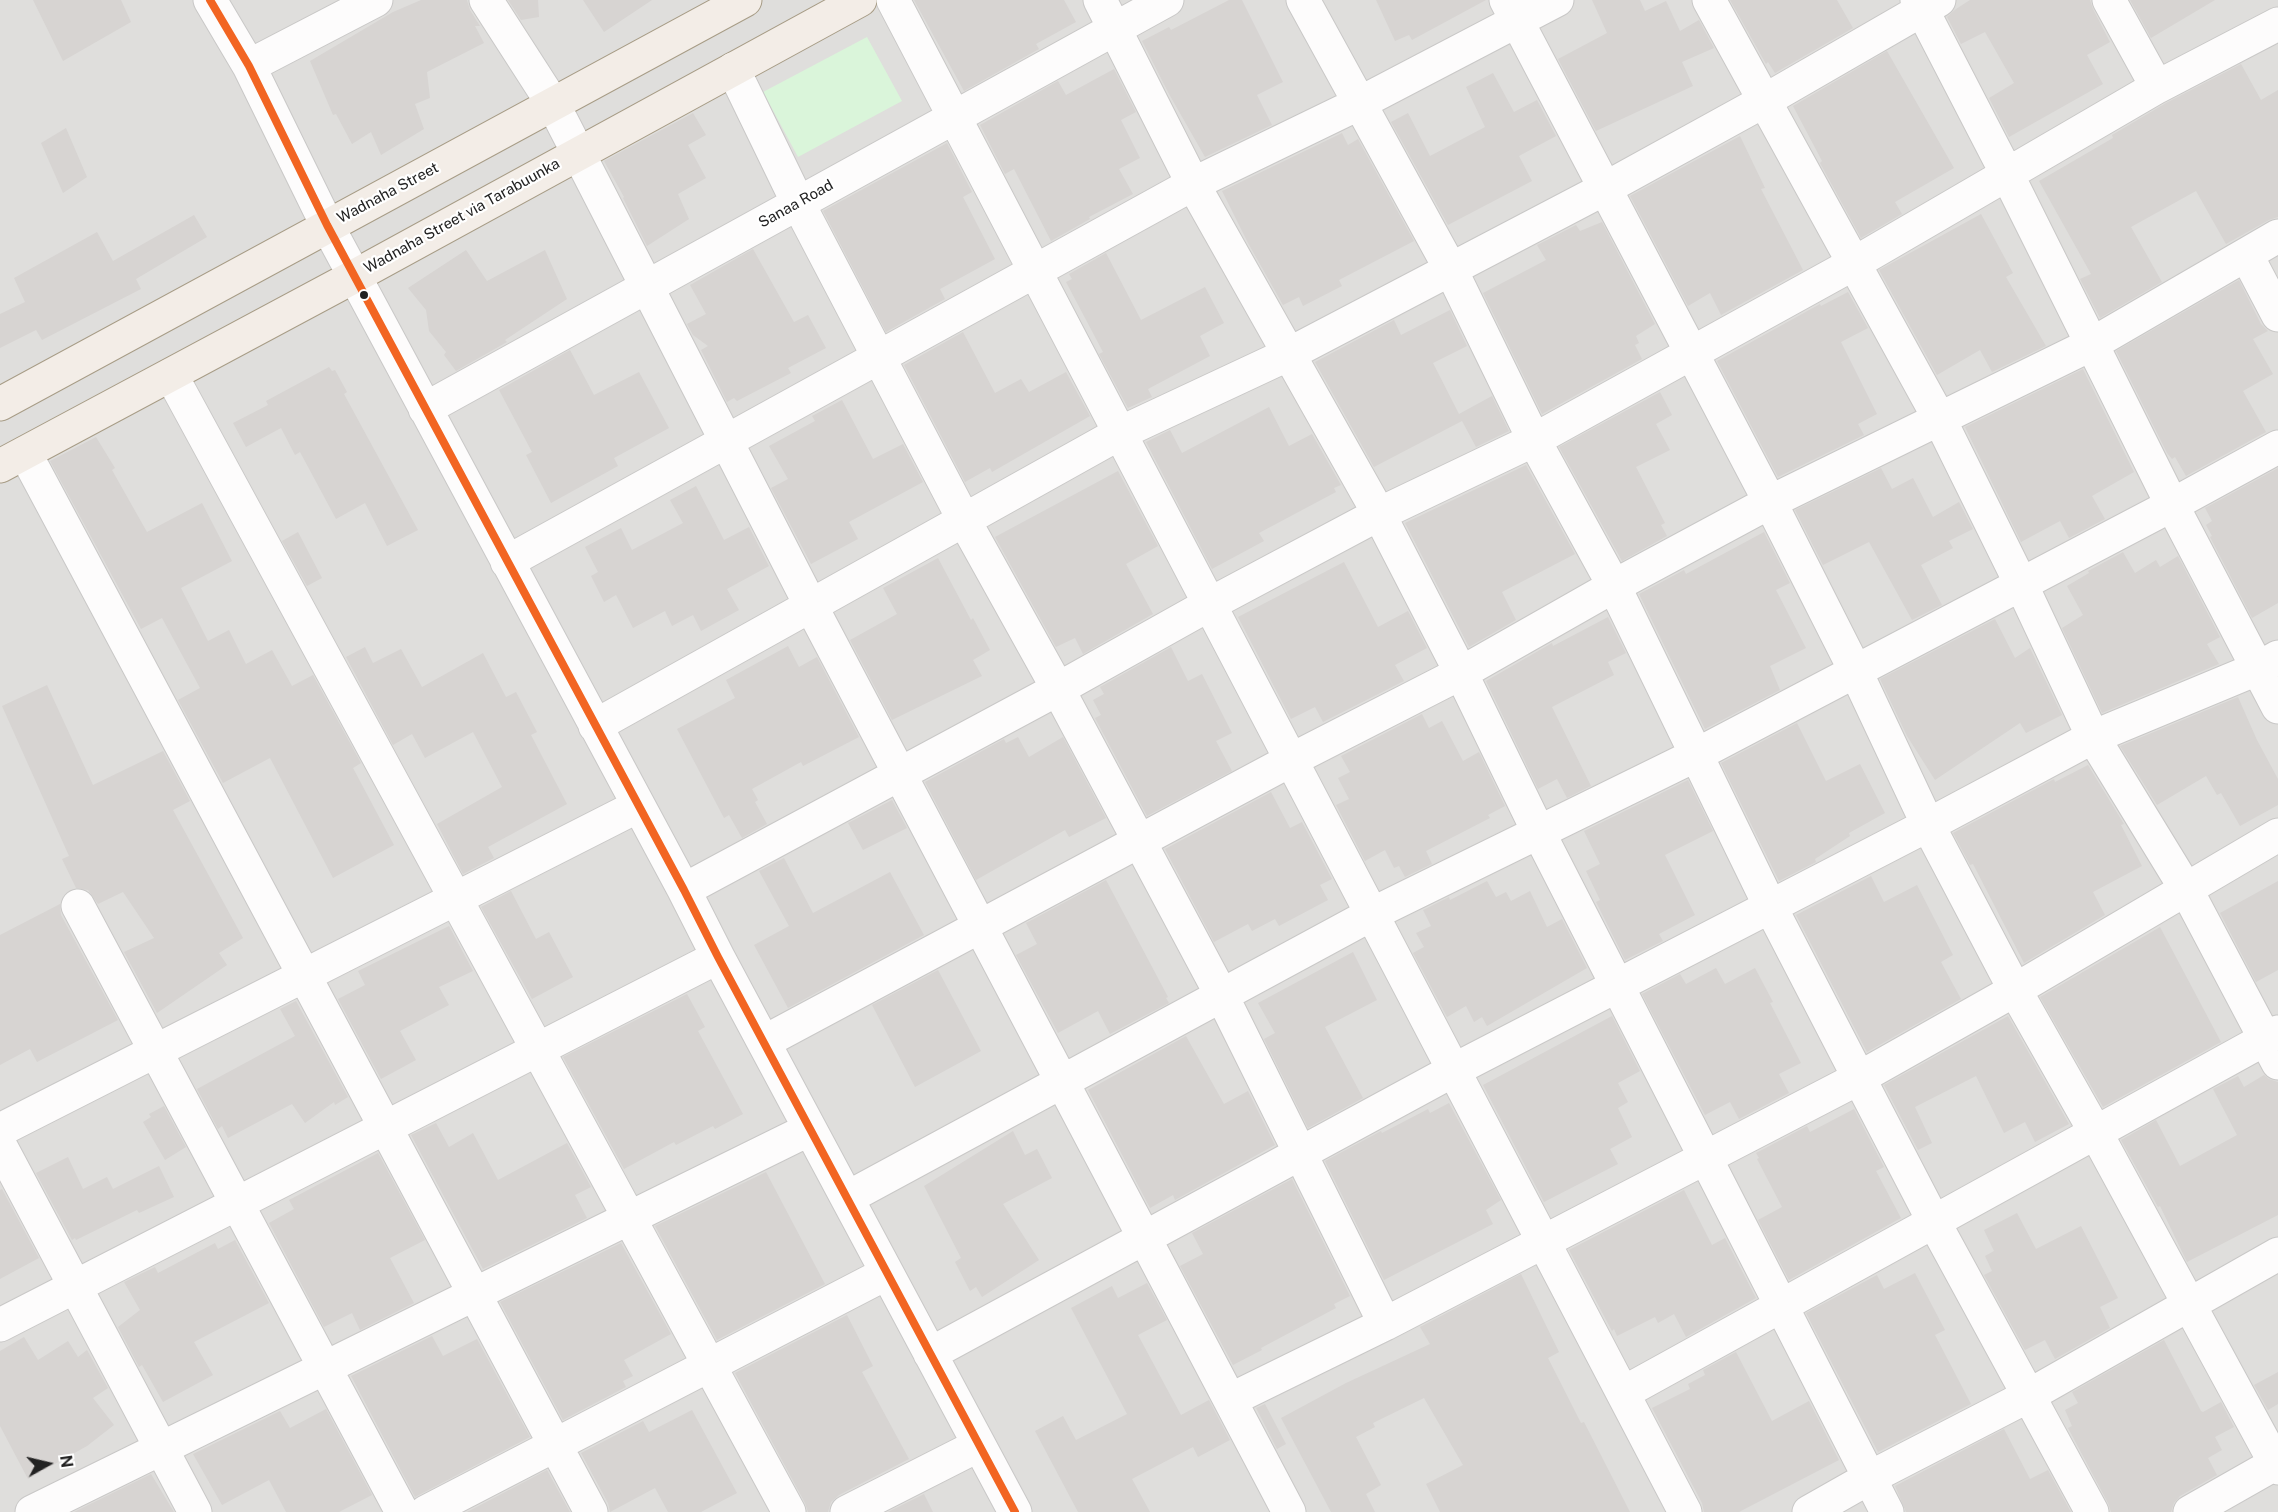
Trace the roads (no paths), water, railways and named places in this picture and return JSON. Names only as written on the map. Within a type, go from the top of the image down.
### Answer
[{"type":"main road","name":"Wadnaha Street","points":[[0,404],[553,104],[709,9],[745,0]]},
{"type":"main road","name":"Wadnaha Street via Tarabuunka","points":[[12,459],[355,276],[578,152],[860,0]]},
{"type":"street","points":[[210,0],[249,66],[327,225],[1015,1512]]},
{"type":"street","points":[[249,66],[376,0]]},
{"type":"street","points":[[486,0],[553,104],[811,606],[1289,1512]]},
{"type":"street","points":[[893,0],[1685,1512]]},
{"type":"street","name":"Sanaa Road","points":[[425,409],[954,117],[1107,14],[1167,0]]},
{"type":"street","points":[[1303,0],[1450,268],[1534,440],[1614,586],[1770,906],[1934,1222],[2092,1512]]},
{"type":"street","points":[[507,562],[1192,183],[1358,104],[1512,10],[1557,0]]},
{"type":"street","points":[[1623,1393],[2096,1133],[2274,1045],[2186,889],[2093,736],[1939,418],[1709,0]]},
{"type":"street","points":[[2109,0],[2157,87]]},
{"type":"street","points":[[595,726],[1120,433],[1289,354],[1604,189],[1764,101],[1926,3],[2007,174],[2172,505],[2269,662],[2278,707]]},
{"type":"street","points":[[1512,10],[1690,354],[1770,502],[1856,672],[1929,825],[2015,990],[2096,1133],[2277,1465],[2190,1512]]},
{"type":"street","points":[[1107,14],[1192,183],[1379,514],[1461,673],[1539,833],[1783,1305],[1887,1512]]},
{"type":"street","points":[[684,890],[1379,514],[1534,440],[1853,264],[2157,87],[2278,24]]},
{"type":"street","points":[[733,69],[798,203],[964,520],[1058,689],[1222,996],[1385,1324]]},
{"type":"street","points":[[764,1042],[1291,760],[1461,673],[1614,586],[1770,502],[2092,344],[2278,236]]},
{"type":"street","points":[[2247,256],[2278,315]]},
{"type":"street","points":[[171,375],[789,1512]]},
{"type":"street","points":[[847,1198],[1372,914],[1696,755],[2278,447]]},
{"type":"street","points":[[12,459],[304,976],[591,1512]]},
{"type":"street","points":[[930,1354],[1454,1070],[1929,825],[2093,736],[2269,662]]},
{"type":"street","points":[[0,1130],[638,806]]},
{"type":"street","points":[[1230,1400],[1385,1324],[1859,1078],[2015,990],[2278,835]]},
{"type":"street","points":[[78,906],[402,1512]]},
{"type":"street","points":[[0,1325],[718,957]]},
{"type":"street","points":[[32,1512],[810,1129]]},
{"type":"street","points":[[0,1145],[195,1512]]},
{"type":"street","points":[[1809,1512],[1869,1478],[2028,1396],[2278,1254]]},
{"type":"street","points":[[426,1512],[887,1273]]},
{"type":"street","points":[[847,1512],[979,1445]]}]
